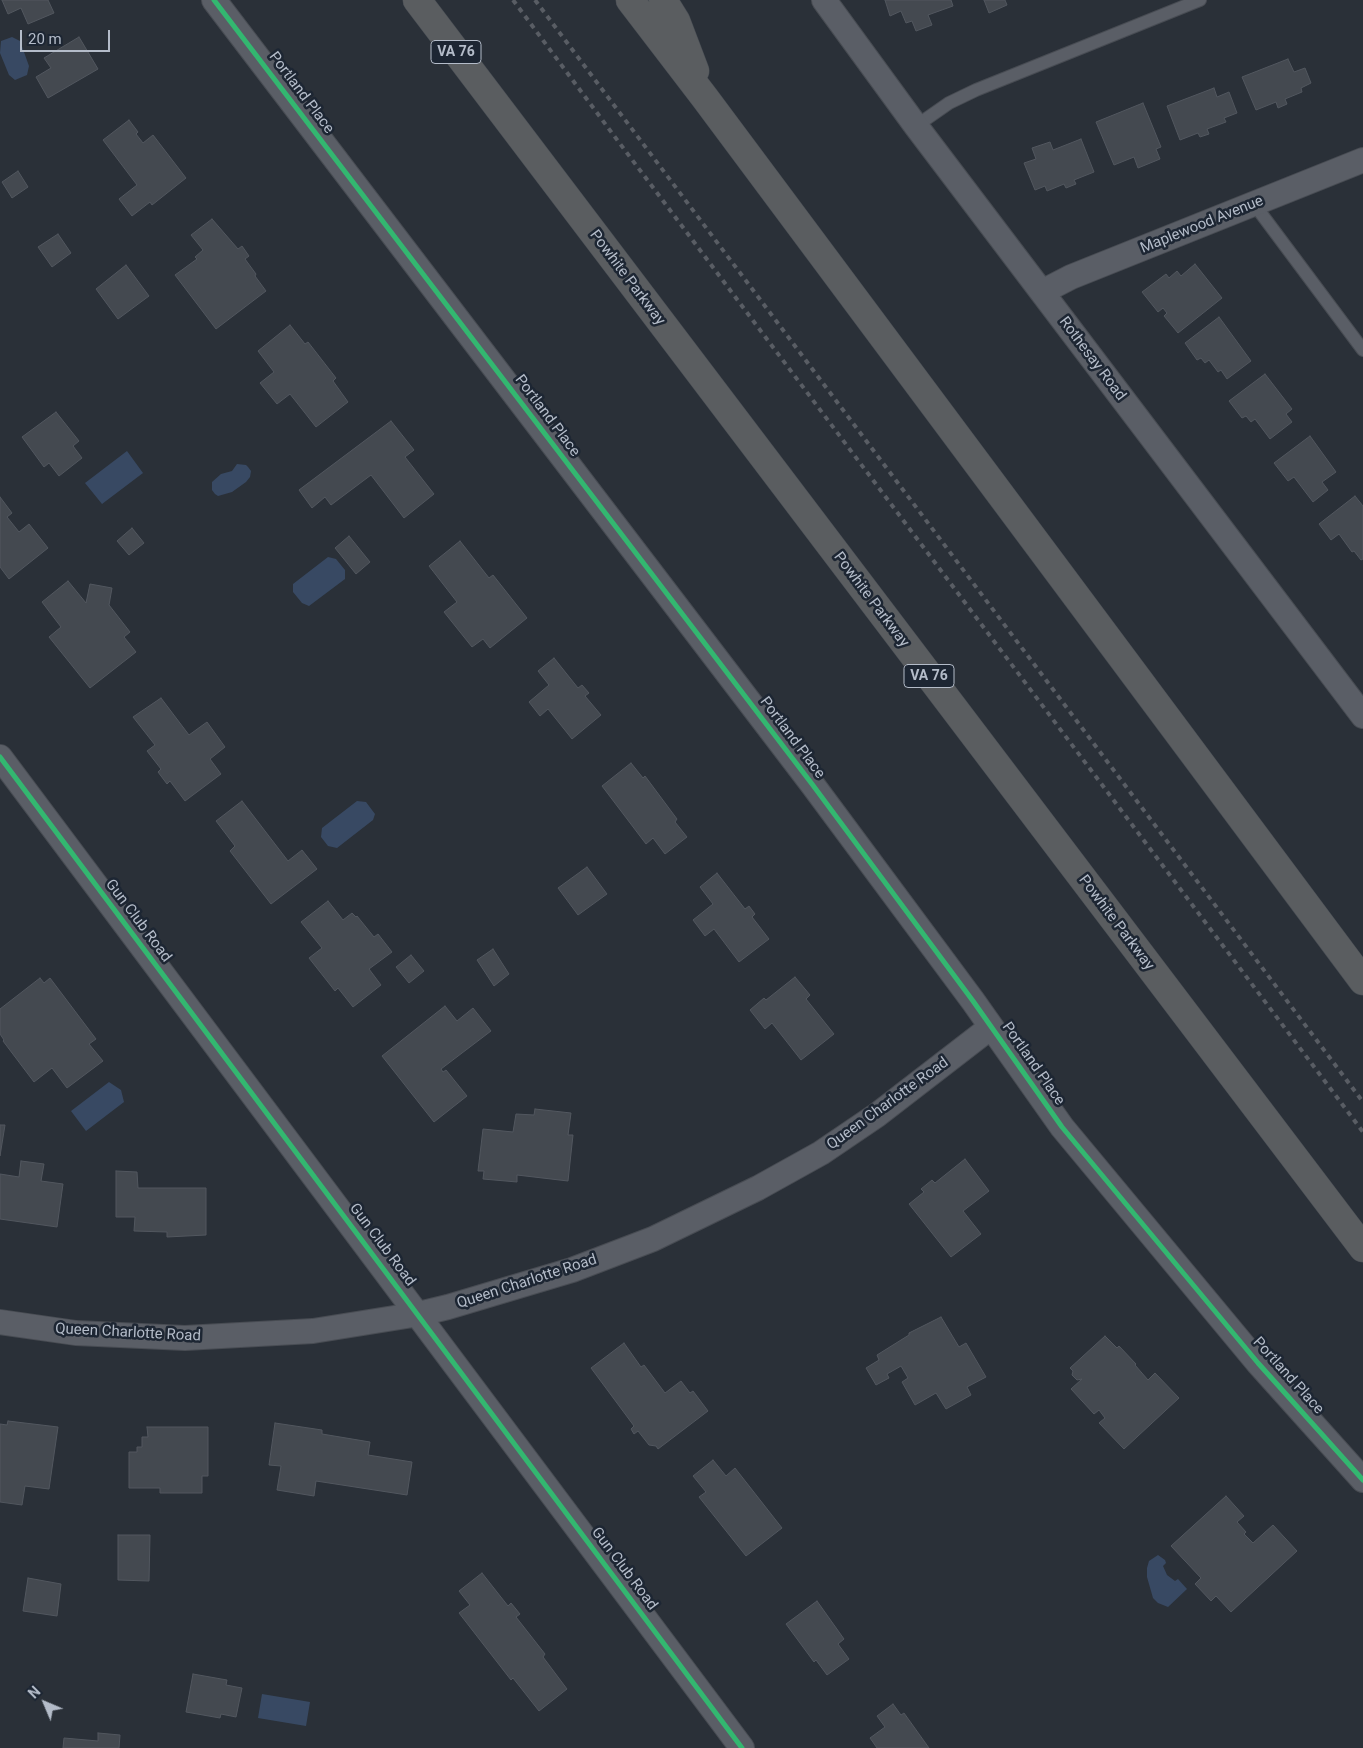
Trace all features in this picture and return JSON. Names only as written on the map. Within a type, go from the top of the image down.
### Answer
[{"type":"highway","points":[[395,0],[494,104]]},
{"type":"highway","name":"Powhite Parkway","points":[[416,0],[1363,1248]]},
{"type":"highway","points":[[630,0],[1363,981]]},
{"type":"highway","points":[[662,0],[676,22],[705,98]]},
{"type":"street","name":"Portland Place","points":[[214,0],[817,791],[991,1026],[1062,1127],[1258,1363],[1363,1480]]},
{"type":"street","name":"Rothesay Road","points":[[824,0],[916,126],[1363,716]]},
{"type":"street","name":"Maplewood Avenue","points":[[1042,292],[1071,277],[1363,160]]},
{"type":"street","name":"Gun Club Road","points":[[0,757],[742,1748]]},
{"type":"street","name":"Queen Charlotte Road","points":[[0,1322],[76,1334],[185,1338],[313,1331],[418,1314],[448,1307],[572,1270],[653,1239],[758,1188],[821,1153],[877,1115],[991,1026]]},
{"type":"lane","points":[[916,126],[949,103],[976,90],[1200,0]]},
{"type":"lane","points":[[1254,204],[1363,350]]},
{"type":"water","points":[[12,37],[20,41],[29,66],[27,75],[15,80],[9,75],[0,53],[1,41]]},
{"type":"water","points":[[127,451],[143,473],[102,504],[85,483]]},
{"type":"water","points":[[237,464],[246,465],[251,471],[250,477],[232,492],[218,496],[212,490],[212,482],[221,474],[232,471]]},
{"type":"water","points":[[328,557],[336,559],[345,570],[345,579],[309,606],[302,603],[293,592],[293,584]]},
{"type":"water","points":[[357,801],[366,802],[375,814],[373,820],[337,848],[328,846],[321,837],[322,828]]},
{"type":"water","points":[[109,1082],[121,1090],[124,1102],[86,1131],[71,1111]]},
{"type":"water","points":[[1158,1555],[1165,1560],[1166,1563],[1163,1566],[1167,1575],[1175,1581],[1178,1579],[1187,1589],[1168,1607],[1158,1603],[1153,1598],[1147,1577],[1149,1561]]},
{"type":"water","points":[[262,1694],[310,1702],[306,1726],[258,1718]]},
{"type":"building","points":[[2,0],[48,0],[54,13],[28,24],[21,8],[8,14]]},
{"type":"building","points":[[885,0],[951,0],[953,6],[928,15],[932,25],[916,31],[912,21],[906,23],[901,11],[890,16]]},
{"type":"building","points":[[984,0],[1005,0],[1007,5],[989,13]]},
{"type":"building","points":[[79,37],[98,69],[48,98],[36,77],[51,68],[44,58]]},
{"type":"building","points":[[1288,59],[1294,72],[1305,68],[1311,83],[1301,88],[1302,92],[1285,99],[1287,104],[1278,108],[1276,102],[1256,110],[1242,77]]},
{"type":"building","points":[[1214,88],[1217,97],[1229,92],[1237,113],[1224,118],[1226,122],[1207,129],[1209,134],[1200,137],[1198,133],[1180,140],[1167,106]]},
{"type":"building","points":[[1143,103],[1161,147],[1156,149],[1160,159],[1138,168],[1134,157],[1114,165],[1096,122]]},
{"type":"building","points":[[129,120],[143,143],[153,135],[186,178],[152,205],[150,202],[132,216],[119,199],[137,185],[103,140]]},
{"type":"building","points":[[1081,139],[1094,172],[1074,180],[1076,184],[1066,188],[1064,184],[1047,191],[1045,186],[1035,190],[1024,163],[1036,159],[1032,148],[1050,142],[1053,150]]},
{"type":"building","points":[[18,171],[28,187],[12,198],[2,182]]},
{"type":"building","points":[[212,219],[238,249],[242,246],[249,256],[245,259],[266,291],[216,329],[175,275],[197,259],[195,257],[203,250],[191,235]]},
{"type":"building","points":[[58,234],[71,253],[52,267],[38,247]]},
{"type":"building","points":[[1195,264],[1222,298],[1178,333],[1164,316],[1167,313],[1163,308],[1158,312],[1142,292],[1166,274],[1169,278],[1177,271],[1181,276]]},
{"type":"building","points":[[126,265],[149,296],[118,319],[96,289]]},
{"type":"building","points":[[1219,317],[1251,361],[1227,379],[1221,370],[1218,372],[1209,360],[1205,363],[1201,358],[1197,360],[1185,343]]},
{"type":"building","points":[[290,325],[305,344],[308,342],[336,378],[333,381],[348,402],[316,427],[290,394],[277,404],[260,383],[274,372],[258,351]]},
{"type":"building","points":[[1265,374],[1292,409],[1286,414],[1292,422],[1270,439],[1255,419],[1251,422],[1246,416],[1242,418],[1229,401]]},
{"type":"building","points":[[56,412],[79,441],[73,446],[82,458],[59,476],[49,463],[44,467],[22,437]]},
{"type":"building","points":[[391,421],[414,450],[405,457],[434,494],[404,518],[371,475],[331,505],[325,497],[312,508],[299,490]]},
{"type":"building","points":[[1310,436],[1336,472],[1322,482],[1328,490],[1313,502],[1294,477],[1288,481],[1274,463]]},
{"type":"building","points":[[1355,496],[1363,506],[1363,559],[1361,560],[1354,551],[1352,552],[1339,534],[1331,540],[1319,524]]},
{"type":"building","points":[[0,497],[12,513],[7,517],[19,532],[29,524],[48,548],[9,579],[0,567]]},
{"type":"building","points":[[132,528],[144,543],[129,555],[117,541]]},
{"type":"building","points":[[349,536],[370,562],[356,574],[335,548]]},
{"type":"building","points":[[460,541],[489,578],[493,575],[527,618],[490,648],[483,639],[472,647],[444,612],[457,602],[429,566]]},
{"type":"building","points":[[68,581],[86,603],[90,584],[112,588],[109,605],[130,632],[124,637],[136,652],[90,688],[49,637],[61,627],[42,602]]},
{"type":"building","points":[[554,658],[578,688],[582,685],[589,693],[585,696],[601,715],[572,739],[548,709],[540,716],[529,702],[549,685],[538,671]]},
{"type":"building","points":[[161,698],[189,735],[207,722],[225,747],[210,759],[221,774],[185,801],[170,781],[167,784],[158,772],[161,769],[147,751],[155,745],[133,717]]},
{"type":"building","points":[[631,763],[643,778],[645,776],[677,819],[675,822],[687,837],[665,854],[653,838],[646,844],[602,786]]},
{"type":"building","points":[[242,801],[288,861],[302,850],[317,869],[271,904],[230,851],[235,846],[216,821]]},
{"type":"building","points":[[587,867],[607,894],[578,915],[558,888]]},
{"type":"building","points":[[717,873],[745,909],[749,906],[755,914],[752,917],[769,939],[739,962],[714,929],[705,936],[693,920],[713,904],[700,887]]},
{"type":"building","points":[[328,901],[343,920],[352,913],[357,916],[374,937],[378,934],[392,952],[369,969],[381,985],[353,1007],[338,988],[335,991],[309,958],[322,948],[301,922]]},
{"type":"building","points":[[493,949],[509,974],[494,986],[477,960]]},
{"type":"building","points":[[411,955],[424,971],[409,983],[396,967]]},
{"type":"building","points":[[795,977],[810,995],[806,999],[834,1034],[801,1060],[772,1023],[765,1029],[750,1010]]},
{"type":"building","points":[[40,978],[44,983],[50,978],[96,1039],[89,1044],[103,1061],[67,1088],[52,1068],[34,1082],[3,1041],[0,1034],[0,1009]]},
{"type":"building","points":[[445,1006],[457,1021],[473,1008],[491,1031],[441,1069],[443,1072],[446,1070],[467,1096],[434,1122],[382,1056]]},
{"type":"building","points":[[535,1109],[571,1113],[568,1135],[573,1135],[568,1181],[517,1175],[517,1182],[483,1179],[484,1171],[478,1171],[483,1129],[513,1132],[516,1114],[534,1115]]},
{"type":"building","points":[[0,1125],[5,1125],[0,1156]]},
{"type":"building","points":[[965,1159],[989,1191],[963,1211],[981,1234],[951,1257],[909,1204],[924,1192],[921,1189],[932,1180],[935,1183]]},
{"type":"building","points":[[21,1161],[44,1164],[41,1181],[63,1184],[57,1227],[0,1219],[0,1174],[19,1177]]},
{"type":"building","points":[[116,1171],[137,1172],[138,1188],[206,1188],[206,1235],[167,1237],[167,1232],[134,1231],[135,1217],[116,1217]]},
{"type":"building","points":[[941,1317],[959,1347],[966,1343],[986,1377],[967,1387],[971,1395],[946,1409],[936,1393],[915,1405],[902,1382],[908,1378],[901,1366],[887,1374],[889,1378],[876,1385],[866,1368],[879,1360],[877,1355],[909,1335],[909,1333]]},
{"type":"building","points":[[1105,1336],[1117,1348],[1119,1346],[1148,1380],[1155,1373],[1179,1398],[1124,1449],[1099,1423],[1105,1418],[1099,1410],[1094,1414],[1071,1389],[1082,1379],[1077,1380],[1072,1375],[1073,1371],[1070,1368]]},
{"type":"building","points":[[624,1343],[641,1367],[644,1365],[665,1393],[681,1381],[690,1393],[693,1391],[708,1411],[658,1449],[656,1446],[649,1445],[638,1431],[634,1434],[631,1429],[634,1426],[591,1368]]},
{"type":"building","points":[[8,1421],[58,1427],[49,1489],[25,1486],[22,1505],[0,1502],[0,1424],[7,1425]]},
{"type":"building","points":[[275,1423],[322,1430],[322,1434],[370,1442],[368,1455],[412,1462],[407,1495],[316,1481],[314,1496],[277,1490],[281,1466],[269,1465]]},
{"type":"building","points":[[147,1427],[208,1427],[208,1476],[202,1476],[202,1493],[160,1493],[160,1488],[129,1488],[129,1452],[137,1452],[137,1447],[142,1447],[142,1437],[148,1437]]},
{"type":"building","points":[[713,1460],[726,1476],[735,1468],[782,1528],[746,1556],[699,1497],[706,1492],[693,1476]]},
{"type":"building","points":[[1226,1496],[1244,1516],[1237,1522],[1246,1532],[1244,1534],[1253,1543],[1273,1525],[1297,1551],[1231,1612],[1216,1596],[1211,1601],[1195,1584],[1201,1578],[1171,1546]]},
{"type":"building","points":[[118,1535],[150,1535],[149,1581],[118,1580]]},
{"type":"building","points":[[482,1573],[508,1606],[511,1603],[520,1614],[516,1617],[545,1654],[543,1657],[567,1689],[539,1711],[513,1678],[511,1680],[459,1613],[470,1605],[459,1591]]},
{"type":"building","points":[[28,1578],[61,1584],[57,1616],[23,1611]]},
{"type":"building","points":[[817,1601],[844,1639],[838,1644],[849,1659],[827,1675],[816,1660],[814,1662],[786,1624]]},
{"type":"building","points":[[193,1674],[227,1680],[226,1685],[242,1688],[236,1717],[221,1714],[220,1718],[186,1712]]},
{"type":"building","points":[[893,1704],[901,1715],[904,1713],[929,1748],[877,1748],[870,1738],[885,1727],[877,1716]]},
{"type":"building","points":[[98,1733],[120,1735],[119,1748],[63,1748],[64,1738],[98,1741]]},
{"type":"railway","points":[[513,0],[1363,1132]]},
{"type":"railway","points":[[535,0],[1363,1102]]},
{"type":"cycle path","points":[[214,0],[812,784],[973,1001],[1062,1127],[1258,1363],[1363,1480]]},
{"type":"cycle path","points":[[0,757],[742,1748]]}]
